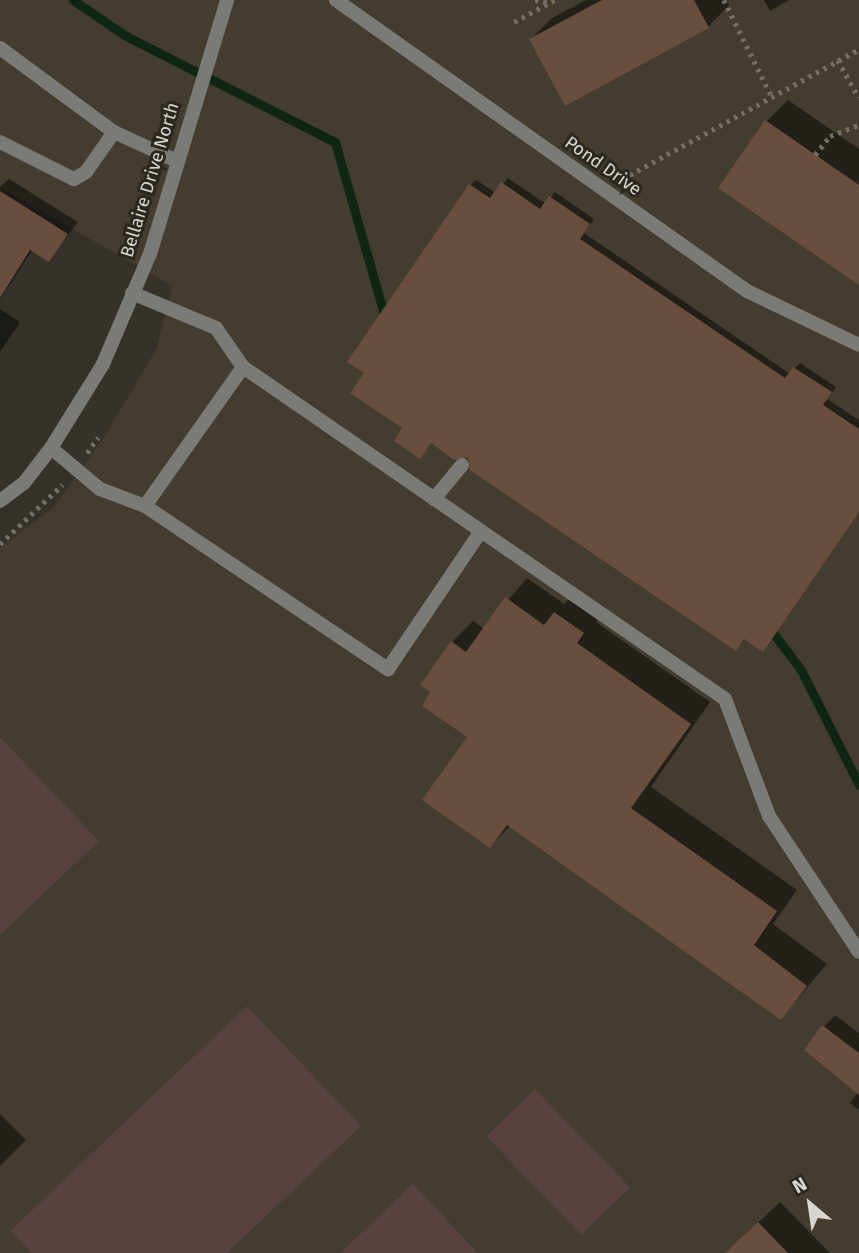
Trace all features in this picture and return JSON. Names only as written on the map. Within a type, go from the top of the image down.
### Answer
[{"type":"street","name":"Bellaire Drive North","points":[[0,501],[24,483],[51,447],[103,364],[150,254],[205,64],[227,0]]},
{"type":"street","name":"Pond Drive","points":[[336,0],[747,291],[819,330],[859,345]]},
{"type":"street","points":[[0,47],[114,132],[177,160]]},
{"type":"street","points":[[0,142],[74,179],[86,172],[114,132]]},
{"type":"street","points":[[132,293],[216,328],[243,367],[725,699],[769,816],[859,952]]},
{"type":"street","points":[[145,506],[243,367]]},
{"type":"street","points":[[51,447],[100,489],[145,506],[388,669],[481,531]]},
{"type":"street","points":[[434,499],[462,465]]},
{"type":"path","points":[[535,0],[552,1]]},
{"type":"path","points":[[724,0],[772,97]]},
{"type":"path","points":[[514,22],[552,1]]},
{"type":"path","points":[[603,189],[859,49]]},
{"type":"path","points":[[838,60],[859,98]]},
{"type":"path","points":[[816,155],[830,136],[859,125]]},
{"type":"path","points":[[0,544],[45,506],[98,437]]},
{"type":"shaded area","points":[[0,0],[859,0],[859,1253],[0,1253],[0,548],[54,507],[101,442],[156,350],[172,286],[0,187]]},
{"type":"shaded area","points":[[0,737],[99,841],[0,935]]},
{"type":"shaded area","points":[[247,1006],[361,1126],[227,1253],[32,1253],[10,1231]]},
{"type":"shaded area","points":[[535,1089],[630,1188],[581,1235],[486,1136]]},
{"type":"shaded area","points":[[413,1184],[478,1253],[340,1253],[354,1240]]},
{"type":"building","points":[[602,0],[694,0],[709,28],[565,106],[529,39]]},
{"type":"building","points":[[765,120],[859,185],[859,285],[718,188]]},
{"type":"building","points":[[501,182],[540,209],[549,196],[590,224],[580,239],[785,378],[793,367],[832,392],[823,405],[859,429],[859,512],[763,652],[744,639],[736,651],[470,470],[468,457],[454,460],[431,443],[420,459],[394,441],[402,428],[350,393],[364,373],[347,362],[469,184],[490,198]]},
{"type":"building","points":[[0,191],[68,234],[49,262],[30,250],[0,298]]},
{"type":"building","points":[[505,597],[544,625],[554,612],[584,633],[577,643],[691,724],[631,808],[777,911],[754,945],[807,986],[781,1020],[507,825],[490,848],[422,800],[467,737],[422,706],[430,692],[420,685],[451,641],[466,652]]},
{"type":"building","points":[[822,1025],[859,1053],[859,1095],[804,1050]]},
{"type":"building","points":[[758,1222],[788,1253],[725,1253]]},
{"type":"waterway","points":[[73,0],[126,36],[335,142],[383,310],[392,317]]},
{"type":"waterway","points":[[768,626],[801,670],[859,785]]}]
